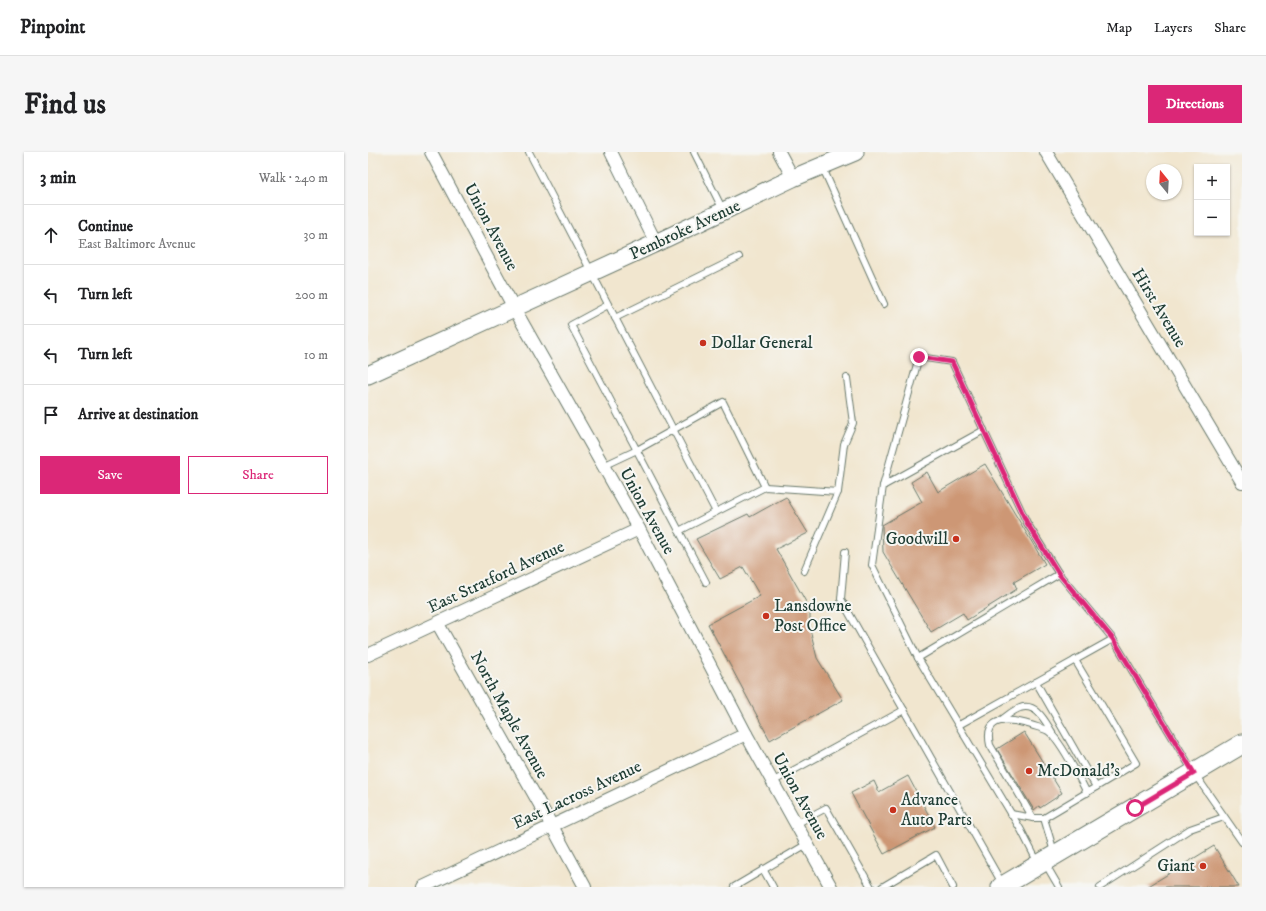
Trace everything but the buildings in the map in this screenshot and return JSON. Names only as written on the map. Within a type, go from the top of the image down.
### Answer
[{"type":"main road","points":[[1002,886],[1242,744]]},
{"type":"street","name":"Union Avenue","points":[[431,152],[514,308],[639,529],[746,734],[831,887]]},
{"type":"street","points":[[612,152],[656,243]]},
{"type":"street","points":[[779,152],[793,178]]},
{"type":"street","name":"Pembroke Avenue","points":[[368,375],[592,273],[793,178],[855,152]]},
{"type":"street","name":"Hirst Avenue","points":[[1046,152],[1242,482]]},
{"type":"street","name":"East Stratford Avenue","points":[[368,656],[639,529]]},
{"type":"street","name":"North Maple Avenue","points":[[438,624],[585,887]]},
{"type":"street","name":"East Lacross Avenue","points":[[422,887],[746,734]]},
{"type":"lane","points":[[530,152],[716,512]]},
{"type":"lane","points":[[694,152],[724,211]]},
{"type":"lane","points":[[822,166],[884,304]]},
{"type":"lane","points":[[615,318],[739,257]]},
{"type":"lane","points":[[608,305],[571,324],[706,582]]},
{"type":"lane","points":[[1059,887],[1046,861],[1011,814],[918,658],[872,565],[883,486],[919,357],[952,362],[1027,523],[1059,574],[1113,639],[1194,773],[1242,842]]},
{"type":"lane","points":[[804,571],[838,492],[844,444],[853,423],[847,378]]},
{"type":"lane","points":[[603,466],[637,450],[723,402],[765,487]]},
{"type":"lane","points":[[883,486],[984,430]]},
{"type":"lane","points":[[679,530],[765,487],[838,492]]},
{"type":"lane","points":[[845,552],[841,599],[1002,886]]},
{"type":"lane","points":[[918,658],[1059,574]]},
{"type":"lane","points":[[958,724],[1113,639]]},
{"type":"lane","points":[[1011,814],[1034,818],[1044,818],[1136,763],[1075,660]]},
{"type":"lane","points":[[1036,682],[1096,787]]},
{"type":"lane","points":[[1034,818],[990,745],[988,735],[992,727],[999,721],[1020,708],[1028,707],[1037,710],[1056,739],[1087,793]]},
{"type":"lane","points":[[772,782],[904,710]]},
{"type":"lane","points":[[999,721],[1009,720],[1020,722],[1048,730],[1056,739]]},
{"type":"lane","points":[[796,824],[826,808],[871,887]]},
{"type":"lane","points":[[1100,887],[1190,829],[1224,817]]},
{"type":"lane","points":[[1044,818],[1046,861]]},
{"type":"lane","points":[[734,887],[807,844]]},
{"type":"lane","points":[[882,887],[936,855],[953,887]]},
{"type":"lane","points":[[763,870],[773,887]]},
{"type":"place","name":"Dollar General","points":[[703,343]]},
{"type":"place","name":"Goodwill","points":[[956,539]]},
{"type":"place","name":"Lansdowne Post Office","points":[[766,616]]},
{"type":"place","name":"McDonald's","points":[[1029,771]]},
{"type":"place","name":"Advance Auto Parts","points":[[893,810]]},
{"type":"place","name":"Giant","points":[[1203,866]]},
{"type":"route","points":[[919,357],[952,362],[1027,523],[1059,574],[1113,639],[1194,773],[1135,808]]}]
